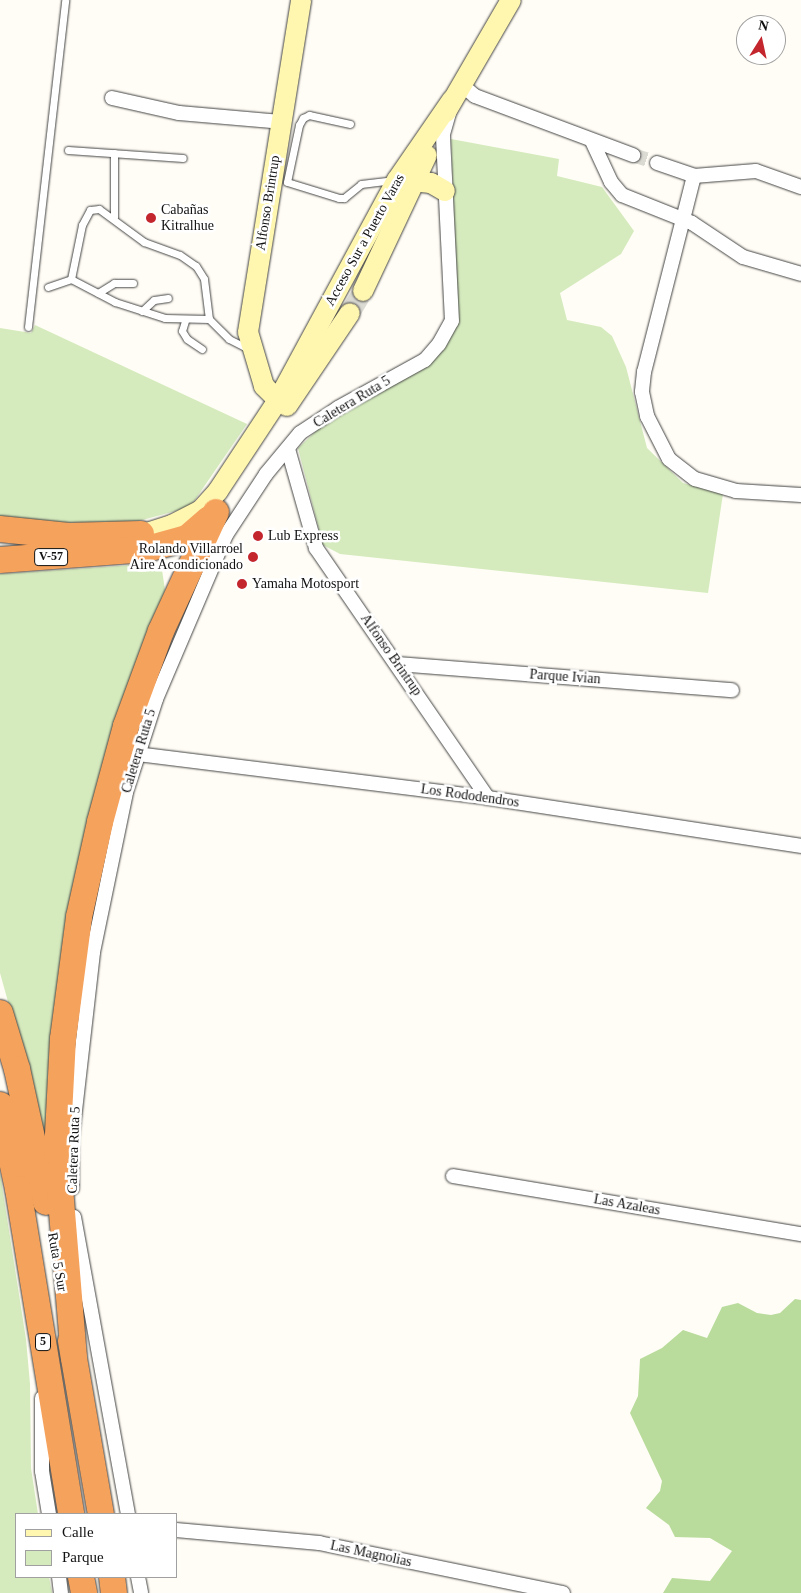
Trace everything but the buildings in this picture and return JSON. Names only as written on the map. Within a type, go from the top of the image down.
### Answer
[{"type":"highway","name":"V-57","points":[[0,560],[101,554],[147,549],[187,538],[216,512]]},
{"type":"highway","points":[[74,1358],[57,1153],[61,1056],[79,917],[100,822],[126,726],[161,631],[216,512]]},
{"type":"highway","points":[[0,528],[70,536],[147,533]]},
{"type":"highway","name":"V-57","points":[[101,554],[147,533]]},
{"type":"highway","name":"Ruta 5 Sur","points":[[0,1013],[34,1145],[101,1513]]},
{"type":"highway","name":"Ruta 5 Sur","points":[[0,1105],[18,1189],[71,1513]]},
{"type":"highway","points":[[81,1578],[84,1593]]},
{"type":"highway","points":[[112,1578],[114,1593]]},
{"type":"main road","name":"Alfonso Brintrup","points":[[278,400],[264,386],[251,350],[248,332],[301,0]]},
{"type":"main road","name":"V-57","points":[[456,92],[511,0]]},
{"type":"main road","name":"Acceso Sur a Puerto Varas","points":[[147,533],[172,525],[201,510],[218,492],[278,400],[456,92]]},
{"type":"main road","name":"Acceso Sur a Puerto Varas","points":[[363,291],[406,180]]},
{"type":"main road","points":[[406,180],[431,183],[445,191]]},
{"type":"main road","name":"Acceso Sur a Puerto Varas","points":[[216,512],[350,313]]},
{"type":"street","points":[[456,92],[475,96],[633,155]]},
{"type":"street","name":"Caletera Ruta 5","points":[[128,1513],[86,1293],[71,1177],[79,1063],[93,952],[116,837],[137,754],[178,644],[226,535],[240,509],[300,433],[425,360],[439,344],[452,321],[443,134],[456,92]]},
{"type":"street","points":[[112,98],[179,113],[281,122]]},
{"type":"street","points":[[592,141],[611,182],[622,195],[684,220],[743,257],[801,274]]},
{"type":"street","points":[[657,163],[694,176],[750,170],[773,175],[801,188]]},
{"type":"street","points":[[694,176],[644,372],[643,399],[651,425],[669,459],[695,479],[736,491],[801,495]]},
{"type":"street","name":"Alfonso Brintrup","points":[[288,449],[316,548],[398,664],[488,798]]},
{"type":"street","name":"Parque Ivian","points":[[398,664],[732,690]]},
{"type":"street","name":"Los Rododendros","points":[[137,754],[488,798],[801,846]]},
{"type":"street","name":"Las Azaleas","points":[[453,1176],[801,1234]]},
{"type":"street","points":[[42,1335],[42,1470],[49,1513]]},
{"type":"street","name":"Las Magnolias","points":[[178,1530],[319,1543],[563,1593]]},
{"type":"street","points":[[59,1578],[61,1593]]},
{"type":"street","points":[[138,1578],[141,1593]]},
{"type":"lane","points":[[28,328],[65,0]]},
{"type":"lane","points":[[350,124],[309,115],[303,118],[296,134],[287,182],[344,198],[361,184],[406,180]]},
{"type":"lane","points":[[68,150],[183,158]]},
{"type":"lane","points":[[114,153],[114,217]]},
{"type":"lane","points":[[71,279],[73,259],[90,210],[99,209],[114,217],[144,242],[180,255],[196,266],[204,279],[209,319],[229,340],[251,350]]},
{"type":"lane","points":[[48,287],[71,279],[98,293],[142,311],[185,321],[209,319]]},
{"type":"lane","points":[[98,293],[114,283],[133,283]]},
{"type":"lane","points":[[142,311],[154,300],[168,298]]},
{"type":"lane","points":[[185,321],[182,331],[187,339],[202,349]]},
{"type":"green space","points":[[451,139],[559,159],[557,176],[602,187],[634,231],[621,254],[560,293],[567,320],[601,327],[612,336],[626,367],[647,448],[683,483],[723,494],[708,593],[340,554],[323,545],[298,448],[326,422],[430,365],[458,325]]},
{"type":"green space","points":[[35,325],[247,424],[190,507],[135,522],[41,523],[0,517],[0,328],[31,333]]},
{"type":"green space","points":[[148,564],[162,570],[165,590],[128,692],[47,1141],[0,973],[0,574]]},
{"type":"green space","points":[[0,1173],[26,1339],[30,1384],[31,1468],[38,1513],[15,1513],[15,1578],[49,1578],[52,1593],[0,1593]]},
{"type":"green space","points":[[795,1299],[801,1300],[801,1593],[663,1593],[672,1578],[710,1581],[732,1551],[710,1538],[675,1537],[669,1525],[646,1508],[660,1491],[662,1481],[630,1413],[638,1396],[640,1359],[662,1348],[683,1330],[707,1338],[722,1307],[738,1303],[757,1313],[771,1315],[780,1313]]},
{"type":"tunnel","points":[[633,155],[657,163]]},
{"type":"tunnel","points":[[350,313],[363,291]]},
{"type":"place","name":"Cabañas Kitralhue","points":[[151,218]]},
{"type":"place","name":"Lub Express","points":[[258,536]]},
{"type":"place","name":"Rolando Villarroel Aire Acondicionado","points":[[253,557]]},
{"type":"place","name":"Yamaha Motosport","points":[[242,584]]}]
